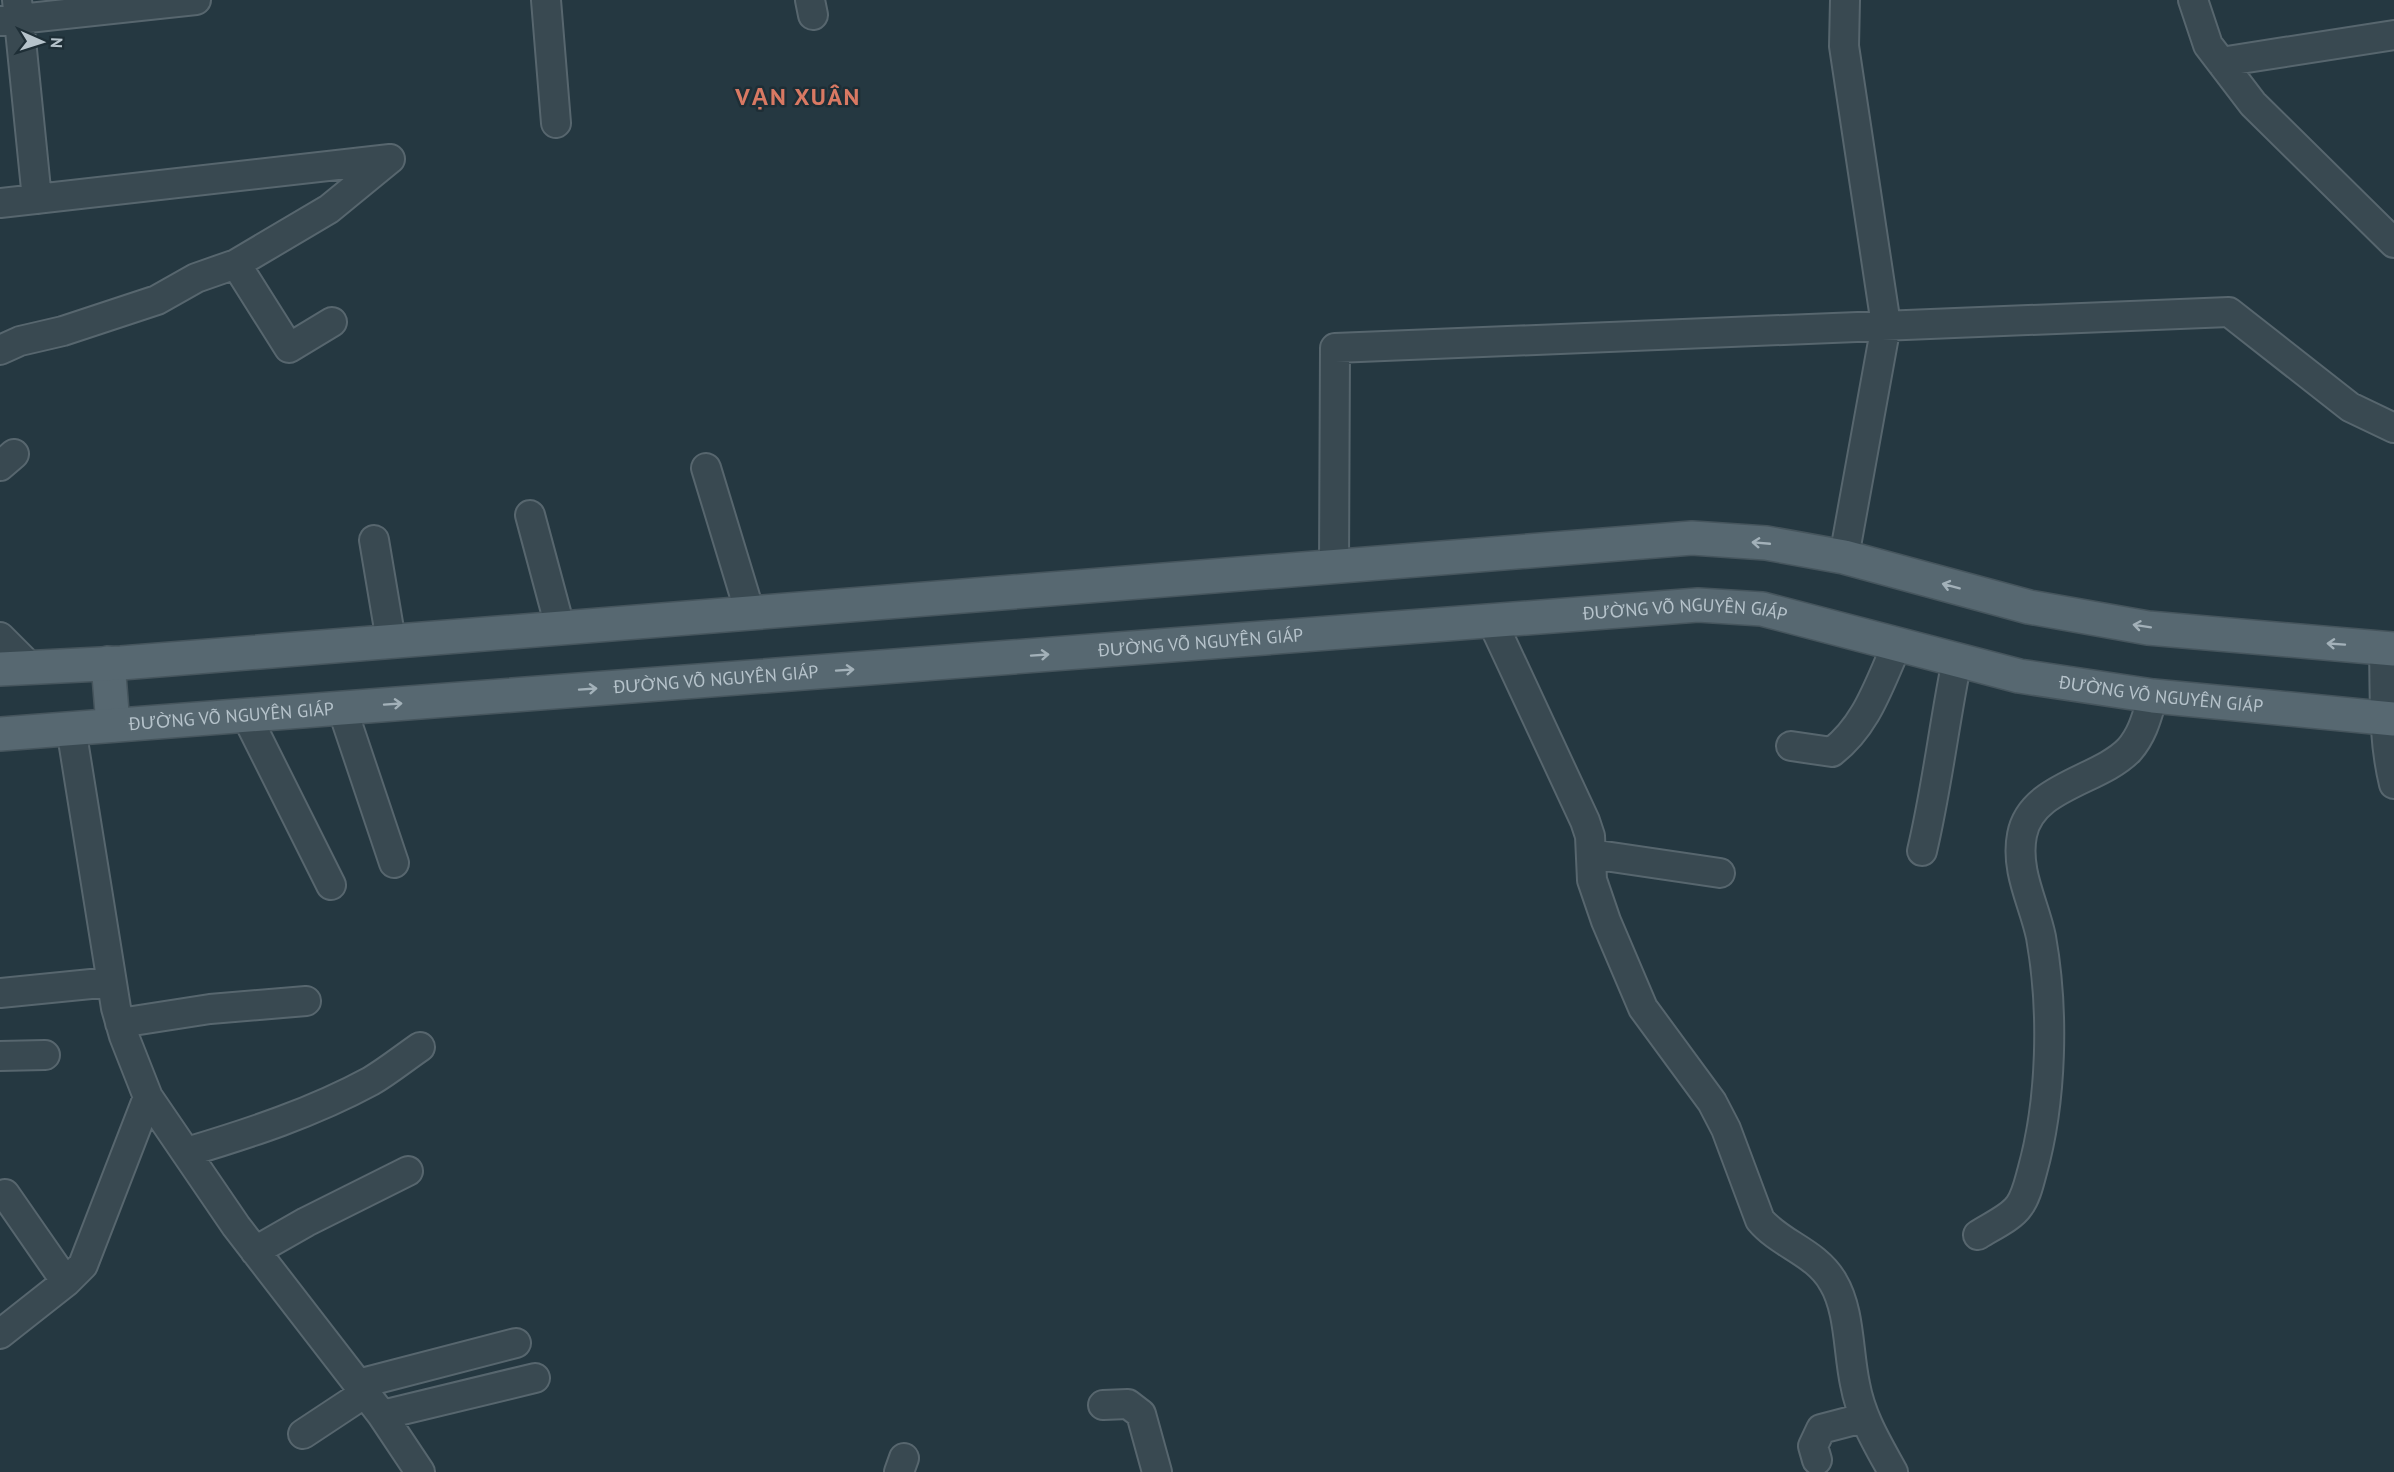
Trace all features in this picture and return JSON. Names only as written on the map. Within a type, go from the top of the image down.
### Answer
[{"type":"main road","points":[[15,668],[108,663],[1692,538],[1766,543],[1844,557],[2029,607],[2148,628],[2389,648]]},
{"type":"main road","name":"ĐƯỜNG VÕ NGUYÊN GIÁP","points":[[0,734],[1698,605],[1762,609],[2019,676],[2153,696],[2390,718]]},
{"type":"main road","points":[[108,663],[113,725]]},
{"type":"street","points":[[37,199],[11,14],[196,0]]},
{"type":"street","points":[[546,0],[556,123]]},
{"type":"street","points":[[1844,557],[1886,325],[1844,46],[1845,0]]},
{"type":"street","points":[[2193,0],[2208,45],[2253,104],[2394,243]]},
{"type":"street","points":[[2221,62],[2394,35]]},
{"type":"street","points":[[0,203],[390,159],[329,209],[236,264],[196,278],[157,300],[111,313],[63,331],[20,341],[0,350]]},
{"type":"street","points":[[236,264],[289,348],[332,322]]},
{"type":"street","points":[[1334,566],[1335,348],[2229,312],[2350,408],[2394,428]]},
{"type":"street","points":[[706,468],[750,613]]},
{"type":"street","points":[[530,515],[560,627]]},
{"type":"street","points":[[374,540],[391,641]]},
{"type":"street","points":[[1492,621],[1585,821],[1591,854],[1592,880],[1606,921],[1643,1008],[1713,1102],[1726,1129],[1760,1220],[1768,1229],[1812,1257],[1834,1283],[1841,1299],[1855,1385],[1863,1418],[1893,1472]]},
{"type":"street","points":[[0,637],[15,668]]},
{"type":"street","points":[[1791,746],[1832,752],[1850,738],[1862,720],[1897,645]]},
{"type":"street","points":[[2389,648],[2389,764],[2394,784]]},
{"type":"street","points":[[1922,851],[1937,788],[1945,718],[1957,660]]},
{"type":"street","points":[[1978,1235],[2019,1207],[2040,1144],[2049,1037],[2046,981],[2040,936],[2020,855],[2022,833],[2030,817],[2051,795],[2110,765],[2129,749],[2143,730],[2153,696]]},
{"type":"street","points":[[342,708],[394,863]]},
{"type":"street","points":[[246,715],[331,885]]},
{"type":"street","points":[[71,728],[111,982],[120,1023],[148,1096],[255,1251],[382,1415],[420,1472]]},
{"type":"street","points":[[1591,854],[1720,873]]},
{"type":"street","points":[[0,993],[111,982]]},
{"type":"street","points":[[120,1023],[210,1009],[306,1001]]},
{"type":"street","points":[[187,1152],[261,1130],[329,1102],[373,1079],[420,1047]]},
{"type":"street","points":[[0,1056],[45,1055]]},
{"type":"street","points":[[0,1334],[66,1282],[83,1265],[148,1096]]},
{"type":"street","points":[[255,1251],[306,1222],[408,1171]]},
{"type":"street","points":[[5,1194],[66,1282]]},
{"type":"street","points":[[303,1434],[361,1388],[516,1343]]},
{"type":"street","points":[[382,1415],[535,1378]]},
{"type":"street","points":[[1103,1405],[1128,1404],[1141,1414],[1157,1472]]},
{"type":"street","points":[[1817,1460],[1813,1446],[1821,1429],[1863,1418]]},
{"type":"district","name":"VẠN XUÂN","points":[[798,97]]}]
